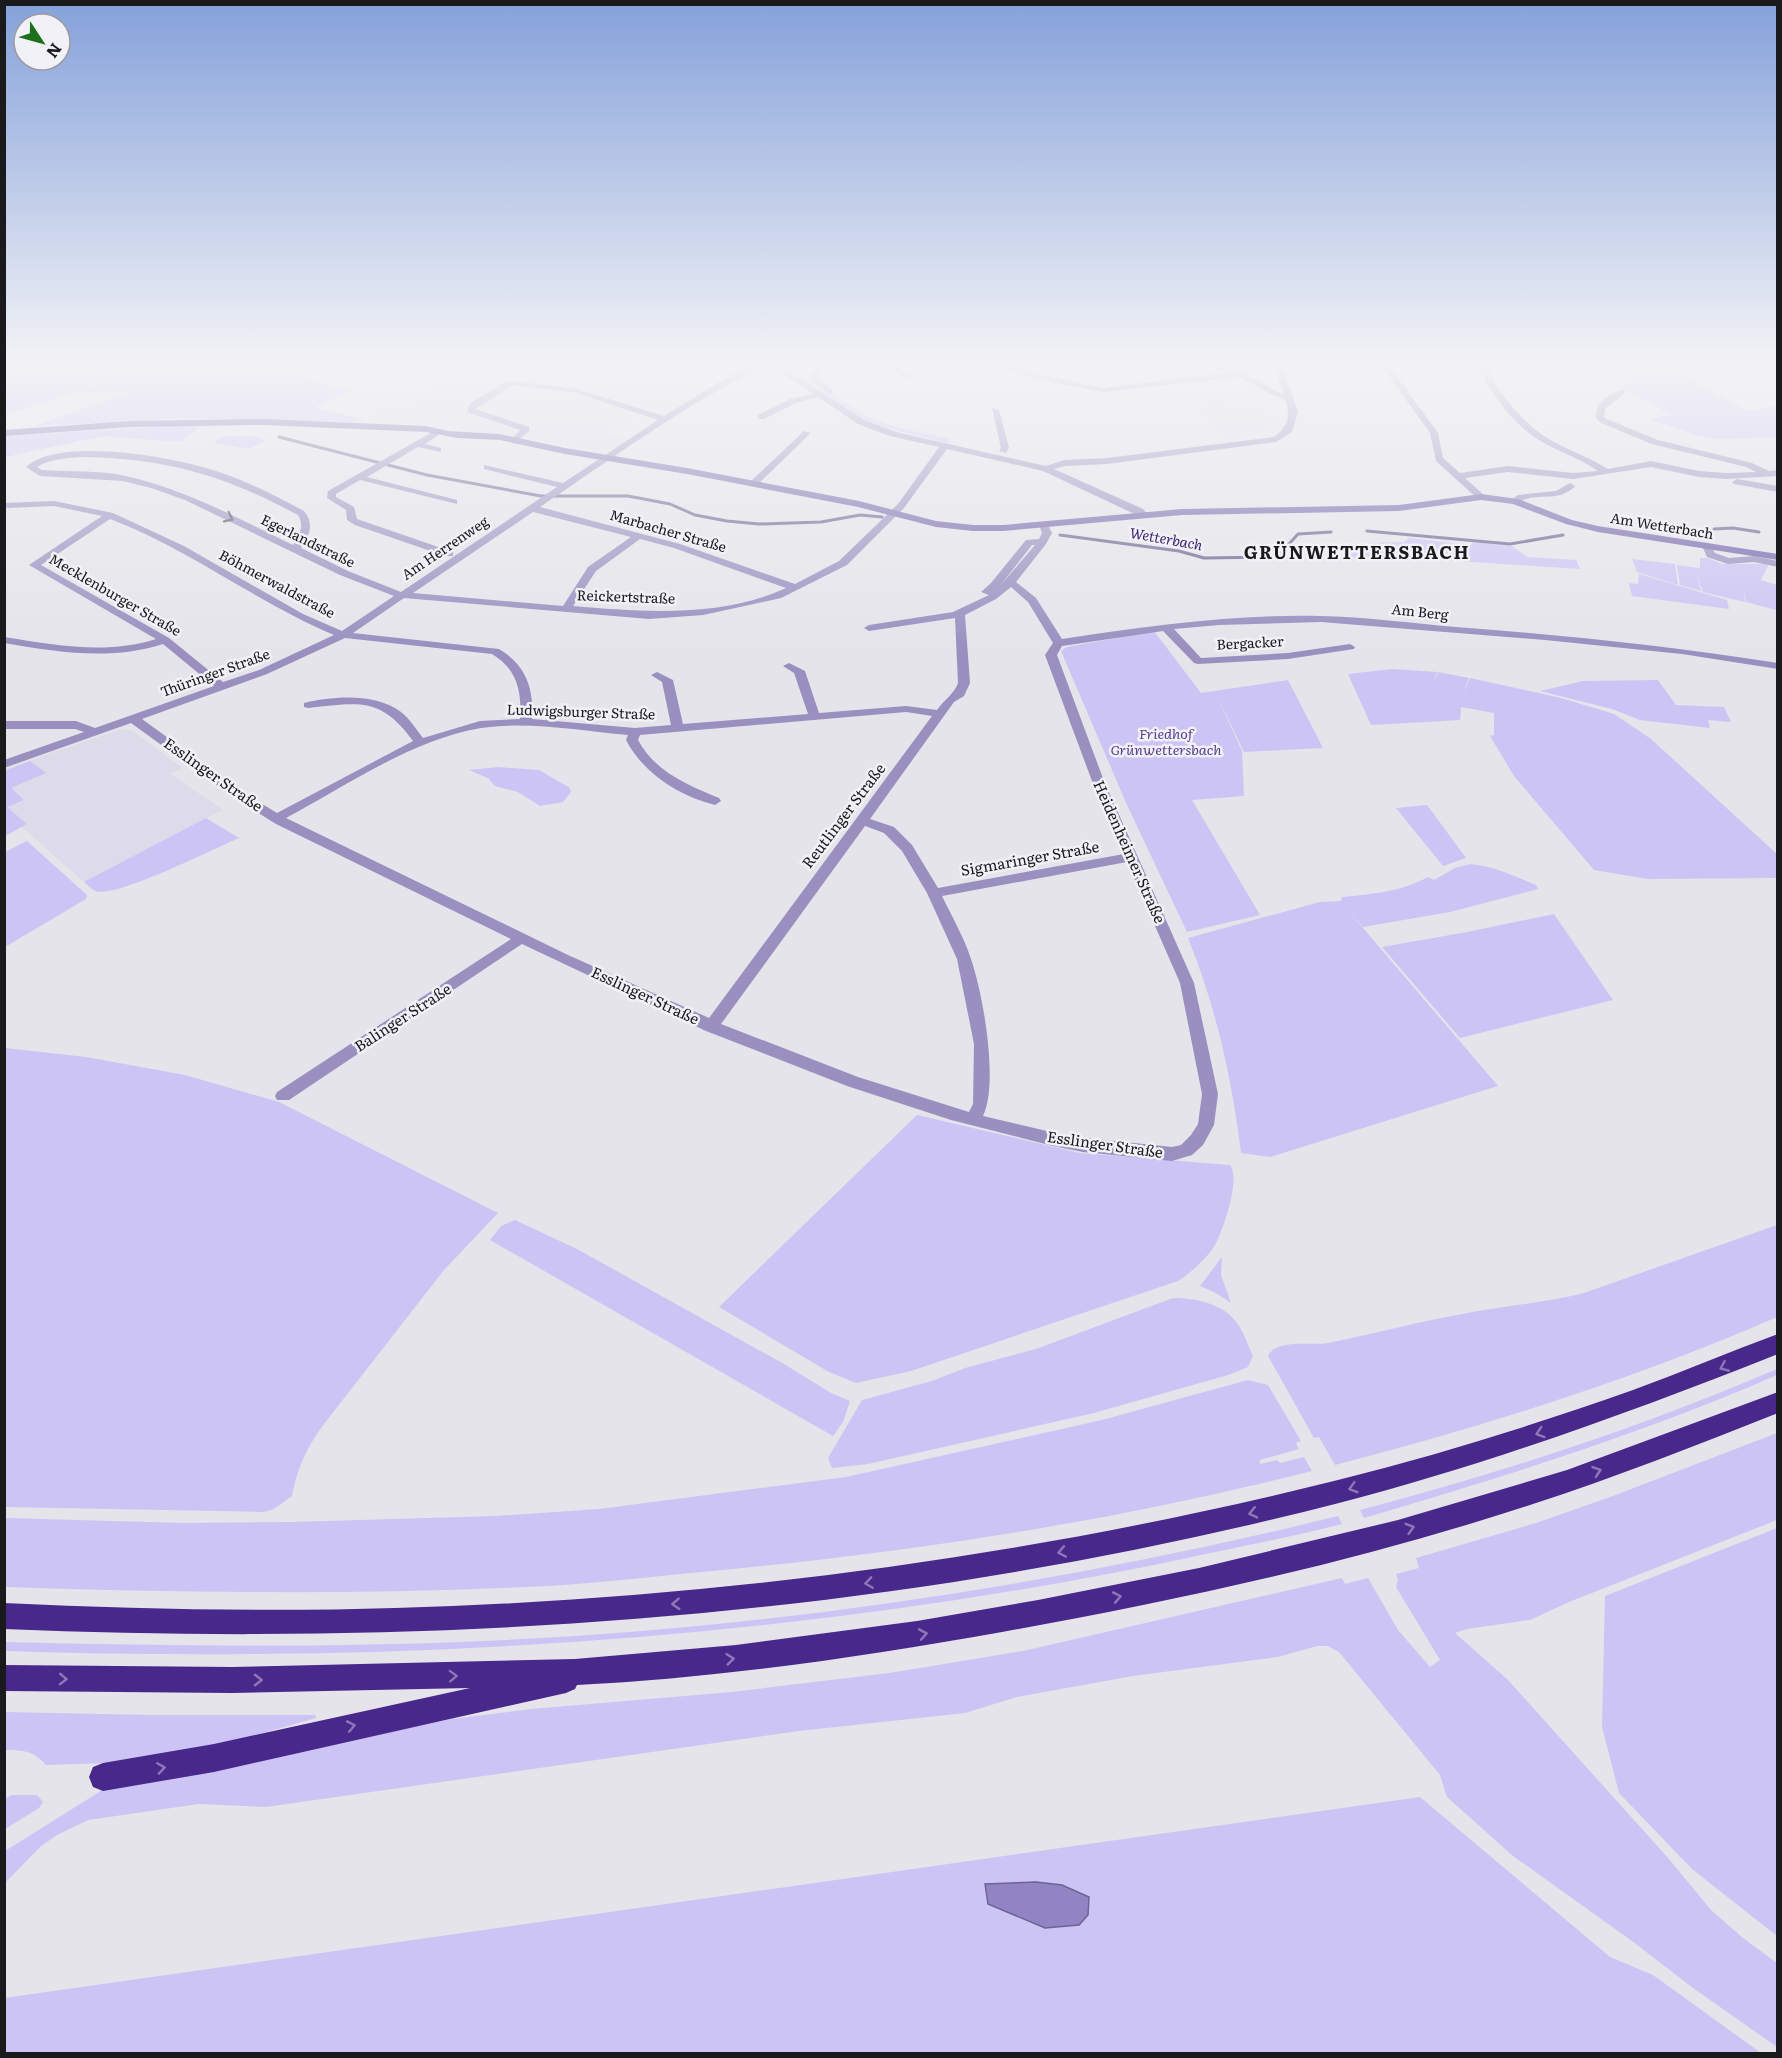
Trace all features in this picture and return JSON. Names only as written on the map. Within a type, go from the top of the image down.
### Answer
[{"type":"highway","points":[[4,1616],[320,1622],[446,1619],[695,1603],[856,1585],[978,1568],[1221,1521],[1310,1500],[1456,1459],[1611,1410],[1778,1344]]},
{"type":"highway","points":[[4,1678],[319,1680],[609,1670],[736,1658],[894,1639],[1224,1576],[1334,1550],[1495,1504],[1670,1446],[1778,1402]]},
{"type":"highway","points":[[103,1777],[214,1758],[609,1670]]},
{"type":"main road","name":"Am Wetterbach","points":[[600,456],[753,484],[936,524],[973,528],[1044,525],[1143,515],[1231,510],[1389,508],[1481,497],[1515,501],[1587,527],[1708,548],[1778,557]]},
{"type":"street","name":"Egerlandstraße","points":[[66,456],[42,459],[33,464],[32,469],[53,474],[123,478],[154,486],[188,498],[344,573],[400,595]]},
{"type":"street","name":"Egerlandstraße","points":[[109,456],[162,460],[200,468],[243,485],[301,513],[306,518],[307,524],[295,550]]},
{"type":"street","points":[[394,456],[331,493],[332,498],[351,509],[352,520],[449,554]]},
{"type":"street","name":"Am Herrenweg","points":[[343,635],[550,495],[613,456]]},
{"type":"street","points":[[753,484],[783,456]]},
{"type":"street","name":"Reickertstraße","points":[[400,595],[649,616],[680,614],[749,603],[796,588],[843,563],[894,513],[937,456]]},
{"type":"street","points":[[991,456],[1041,468],[1140,511],[1143,515]]},
{"type":"street","points":[[1016,456],[1035,463],[1041,468]]},
{"type":"street","points":[[1041,468],[1064,463],[1147,456]]},
{"type":"street","points":[[1438,456],[1456,476],[1481,497]]},
{"type":"street","points":[[1580,456],[1606,472]]},
{"type":"street","points":[[1712,456],[1749,465],[1773,474]]},
{"type":"street","points":[[1456,476],[1508,469],[1573,476],[1651,464],[1726,477],[1773,474]]},
{"type":"street","points":[[487,467],[564,486]]},
{"type":"street","points":[[358,477],[454,502]]},
{"type":"street","points":[[1726,477],[1732,481],[1778,489]]},
{"type":"street","points":[[1515,501],[1521,496],[1566,491],[1570,486]]},
{"type":"street","name":"Böhmerwaldstraße","points":[[7,505],[50,502],[75,505],[129,521],[264,597],[343,635],[391,642],[495,651],[506,656],[518,670],[527,691],[526,722]]},
{"type":"street","name":"Marbacher Straße","points":[[531,508],[717,559],[796,588]]},
{"type":"street","name":"Mecklenburger Straße","points":[[110,515],[34,565],[165,640],[222,687]]},
{"type":"street","points":[[869,628],[960,615],[985,603],[1011,583],[1043,542],[1047,533],[1044,525]]},
{"type":"street","points":[[566,609],[592,569],[639,536]]},
{"type":"street","points":[[976,598],[995,585],[1029,542],[1043,542]]},
{"type":"street","points":[[1708,548],[1714,558],[1720,560],[1754,560],[1778,564]]},
{"type":"street","points":[[1011,583],[1019,585],[1026,593],[1059,643]]},
{"type":"street","name":"Reutlinger Straße","points":[[711,1027],[950,700],[960,694],[964,682],[960,615]]},
{"type":"street","name":"Am Berg","points":[[1059,643],[1166,627],[1256,620],[1362,621],[1682,651],[1778,666]]},
{"type":"street","name":"Bergacker","points":[[1166,627],[1198,661],[1288,656],[1350,647]]},
{"type":"street","name":"Thüringer Straße","points":[[4,764],[222,687],[297,658],[343,635]]},
{"type":"street","points":[[4,640],[51,648],[88,651],[150,646],[165,640]]},
{"type":"street","name":"Heidenheimer Straße","points":[[1059,643],[1051,654],[1098,781],[1186,983],[1209,1094],[1206,1125],[1197,1140]]},
{"type":"street","points":[[789,666],[799,671],[814,715]]},
{"type":"street","points":[[657,675],[667,680],[678,730]]},
{"type":"street","points":[[308,705],[348,701],[378,705],[400,717],[420,742]]},
{"type":"street","name":"Ludwigsburger Straße","points":[[277,818],[420,742],[480,725],[526,722],[635,732],[678,730],[814,715],[906,709],[940,714]]},
{"type":"street","name":"Esslinger Straße","points":[[134,719],[228,788],[277,818],[711,1027],[856,1084],[973,1120],[1055,1140],[1172,1155],[1186,1150],[1197,1140]]},
{"type":"street","points":[[4,725],[76,724],[94,731]]},
{"type":"street","points":[[635,732],[632,740],[636,750],[648,764],[689,790],[715,801]]},
{"type":"street","points":[[861,820],[889,830],[907,848],[934,893],[964,959],[982,1044],[981,1104],[973,1120]]},
{"type":"street","name":"Sigmaringer Straße","points":[[934,893],[1131,857]]},
{"type":"street","name":"Balinger Straße","points":[[283,1096],[502,953],[522,937]]},
{"type":"shaded area","points":[[121,729],[131,730],[182,768],[171,774],[223,810],[84,882],[22,827],[27,824],[5,805],[5,769]]},
{"type":"shaded area","points":[[1036,1882],[1062,1885],[1089,1897],[1088,1915],[1079,1925],[1045,1928],[988,1904],[985,1884]]},
{"type":"green space","points":[[1409,538],[1472,545],[1473,542],[1512,546],[1528,557],[1576,560],[1580,569],[1411,558],[1364,556],[1348,558],[1343,548],[1371,547],[1370,543],[1404,542]]},
{"type":"green space","points":[[1700,558],[1708,558],[1722,564],[1769,564],[1761,580],[1777,585],[1777,610],[1746,602],[1743,587],[1745,602],[1703,592],[1697,577],[1701,591],[1680,585],[1677,565],[1700,568]]},
{"type":"green space","points":[[1632,559],[1675,564],[1678,585],[1637,572]]},
{"type":"green space","points":[[1639,574],[1727,600],[1729,609],[1632,596],[1629,583],[1638,584]]},
{"type":"green space","name":"Friedhof Grünwettersbach","points":[[1154,631],[1201,693],[1288,680],[1323,748],[1244,752],[1216,694],[1242,751],[1244,796],[1192,800],[1260,915],[1187,932],[1127,805],[1061,651],[1067,647]]},
{"type":"green space","points":[[1392,669],[1437,672],[1434,682],[1438,672],[1469,678],[1463,694],[1470,678],[1561,698],[1614,714],[1651,739],[1777,854],[1777,878],[1648,879],[1594,870],[1514,776],[1490,736],[1494,735],[1494,713],[1461,707],[1460,720],[1371,725],[1348,674]]},
{"type":"green space","points":[[1658,680],[1676,705],[1724,707],[1731,722],[1708,720],[1710,728],[1640,720],[1612,709],[1540,691],[1583,681]]},
{"type":"green space","points":[[30,761],[46,773],[11,788],[24,800],[7,807],[27,824],[5,836],[5,771]]},
{"type":"green space","points":[[498,767],[539,770],[570,788],[571,792],[563,802],[540,806],[518,792],[495,786],[488,778],[469,770]]},
{"type":"green space","points":[[1427,805],[1466,858],[1443,866],[1396,808]]},
{"type":"green space","points":[[206,818],[239,838],[123,888],[95,891],[84,882]]},
{"type":"green space","points":[[27,841],[87,895],[86,899],[5,947],[5,852]]},
{"type":"green space","points":[[1470,864],[1504,872],[1536,885],[1538,889],[1450,912],[1363,927],[1346,908],[1498,1086],[1270,1157],[1241,1153],[1222,1044],[1207,990],[1188,938],[1320,902],[1341,901],[1342,897],[1397,889],[1428,877],[1434,880],[1455,868]]},
{"type":"green space","points":[[1554,914],[1613,1000],[1460,1038],[1382,947],[1467,932]]},
{"type":"green space","points":[[5,1048],[86,1057],[185,1075],[279,1102],[498,1213],[444,1270],[324,1424],[304,1458],[292,1496],[274,1509],[264,1512],[5,1507]]},
{"type":"green space","points":[[917,1115],[1080,1153],[1230,1165],[1233,1181],[1230,1205],[1215,1245],[1193,1270],[1178,1281],[911,1371],[856,1383],[829,1372],[719,1307]]},
{"type":"green space","points":[[515,1220],[577,1249],[784,1364],[831,1393],[850,1401],[843,1422],[833,1436],[490,1240],[501,1226]]},
{"type":"green space","points":[[1777,1225],[1777,1317],[1669,1361],[1559,1400],[1335,1465],[1319,1437],[1314,1438],[1268,1356],[1272,1350],[1286,1345],[1328,1343],[1445,1317],[1584,1293]]},
{"type":"green space","points":[[1222,1257],[1221,1275],[1231,1303],[1200,1286]]},
{"type":"green space","points":[[1173,1298],[1191,1299],[1210,1304],[1233,1318],[1243,1333],[1253,1356],[1248,1367],[1228,1375],[1094,1413],[868,1464],[832,1468],[828,1458],[862,1400],[1036,1349]]},
{"type":"green space","points":[[1777,1369],[1777,1375],[1727,1396],[1573,1453],[1364,1518],[1360,1510],[1466,1481],[1571,1447],[1675,1410]]},
{"type":"green space","points":[[1248,1380],[1268,1385],[1301,1441],[1296,1443],[1299,1449],[1260,1460],[1260,1464],[1277,1460],[1280,1463],[1304,1457],[1312,1471],[1164,1505],[1014,1533],[788,1563],[547,1586],[411,1591],[276,1592],[5,1587],[5,1518],[185,1523],[292,1522],[495,1516],[599,1509],[846,1477],[1102,1420]]},
{"type":"green space","points":[[1777,1433],[1777,1520],[1569,1602],[1530,1620],[1467,1629],[1455,1633],[1508,1680],[1669,1859],[1711,1910],[1777,1963],[1777,2047],[1513,1856],[1447,1797],[1440,1775],[1339,1652],[1328,1646],[1317,1646],[1278,1657],[1133,1676],[1017,1697],[965,1713],[799,1731],[266,1807],[199,1804],[88,1820],[57,1835],[41,1846],[5,1883],[5,1851],[104,1789],[452,1719],[531,1709],[732,1692],[889,1673],[1023,1651],[1342,1578],[1345,1584],[1368,1578],[1398,1630],[1430,1667],[1440,1660],[1396,1587],[1398,1580],[1396,1574],[1419,1568],[1416,1558],[1536,1523]]},
{"type":"green space","points":[[1338,1516],[1342,1524],[1322,1529],[1037,1587],[891,1609],[744,1627],[597,1640],[449,1649],[301,1654],[5,1651],[5,1642],[364,1645],[592,1635],[700,1626],[914,1600],[1021,1582],[1233,1541]]},
{"type":"green space","points":[[1777,1528],[1777,1936],[1692,1869],[1619,1793],[1602,1727],[1605,1596]]},
{"type":"green space","points":[[5,1712],[315,1715],[316,1718],[231,1742],[110,1763],[46,1765],[28,1752],[5,1750]]},
{"type":"green space","points":[[11,1795],[37,1795],[43,1802],[39,1808],[5,1829],[5,1799]]},
{"type":"green space","points":[[1420,1797],[1610,1957],[1653,1975],[1761,2053],[5,2054],[4,1998]]},
{"type":"waterway","name":"Wetterbach","points":[[353,456],[427,475],[541,496],[628,496],[670,504],[695,515],[727,521],[759,524],[821,522],[860,515],[882,517]]},
{"type":"waterway","name":"Wetterbach","points":[[1714,529],[1733,528],[1759,532]]},
{"type":"waterway","name":"Wetterbach","points":[[1367,531],[1510,544],[1563,535]]},
{"type":"waterway","name":"Wetterbach","points":[[1060,535],[1179,551],[1204,558],[1270,557],[1280,554],[1298,534],[1331,532]]},
{"type":"district","name":"GRÜNWETTERSBACH","points":[[1357,553]]}]
